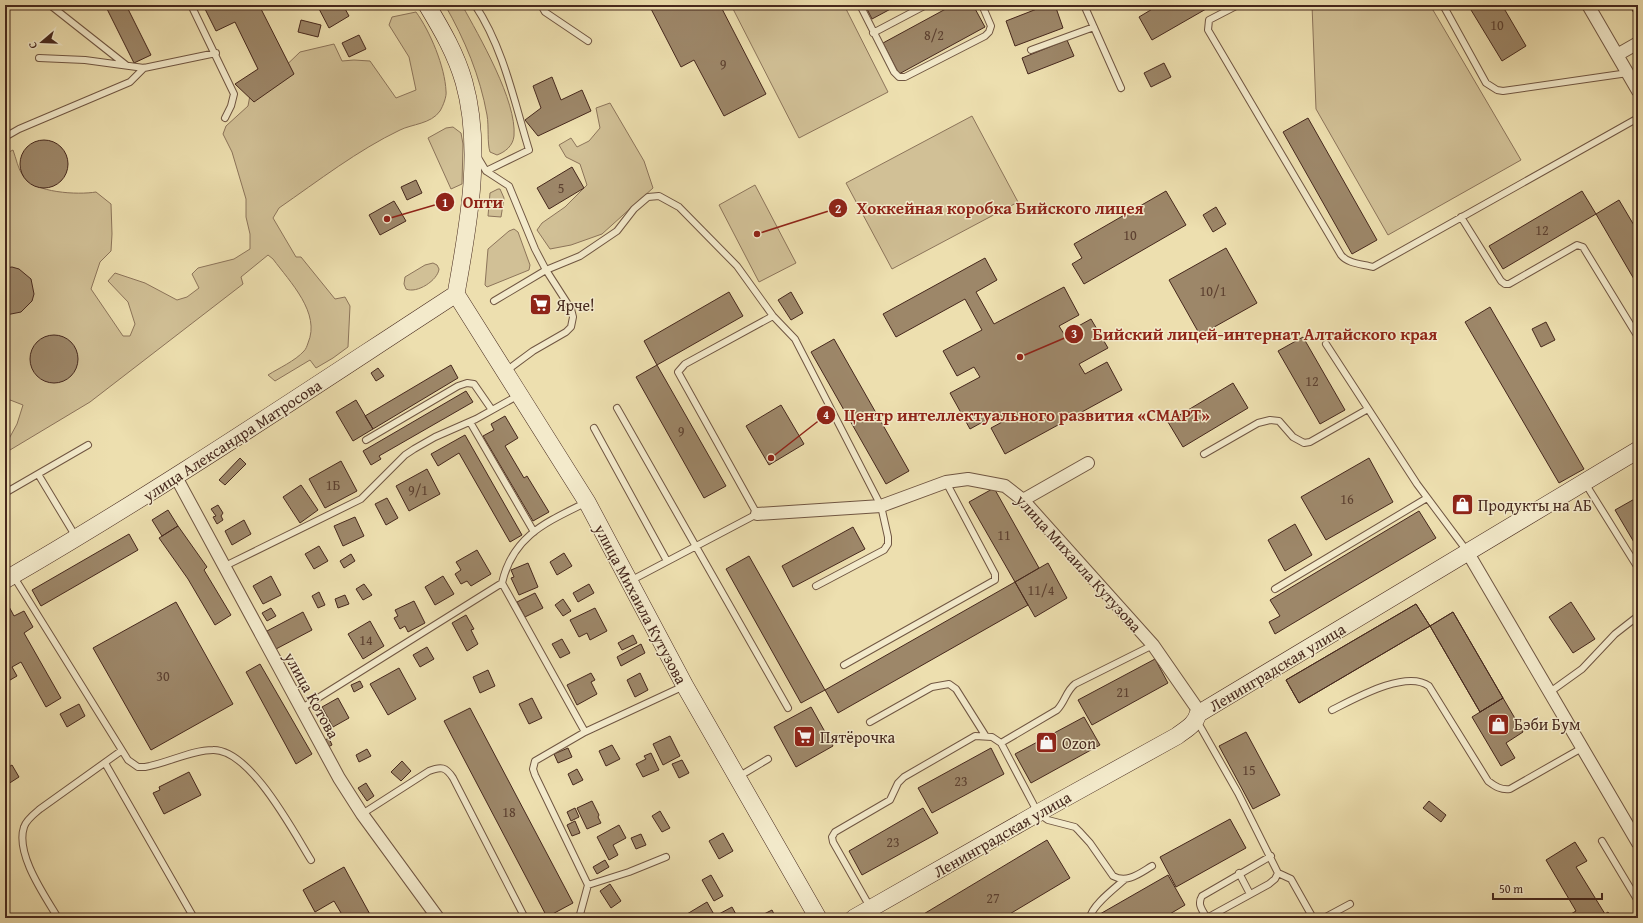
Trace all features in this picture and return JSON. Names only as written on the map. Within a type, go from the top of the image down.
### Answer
[{"type":"street","points":[[427,5],[447,39],[464,81],[469,102],[474,150],[466,237],[456,294]]},
{"type":"street","points":[[1588,5],[1638,91]]},
{"type":"street","points":[[1617,55],[1638,43]]},
{"type":"street","name":"улица Михаила Кутузова","points":[[456,294],[587,502],[685,686],[818,918]]},
{"type":"street","name":"улица Александра Матросова","points":[[9,578],[176,477],[456,294]]},
{"type":"street","name":"Ленинградская улица","points":[[854,918],[1038,813],[1178,736],[1197,717],[1638,450]]},
{"type":"street","points":[[1023,500],[1088,463]]},
{"type":"street","name":"улица Котова","points":[[176,477],[339,778],[362,814],[438,918]]},
{"type":"street","name":"улица Михаила Кутузова","points":[[757,514],[881,506],[946,482],[968,479],[1005,486],[1023,500],[1153,645],[1196,707],[1197,717]]},
{"type":"street","points":[[1468,553],[1638,843]]},
{"type":"lane","points":[[50,5],[127,66]]},
{"type":"lane","points":[[191,5],[216,53],[234,94],[232,106],[225,118]]},
{"type":"lane","points":[[475,5],[500,53],[529,150],[486,171]]},
{"type":"lane","points":[[541,5],[546,12],[588,41]]},
{"type":"lane","points":[[860,5],[894,72],[899,77],[905,77],[985,36],[989,32],[991,26],[982,5]]},
{"type":"lane","points":[[874,34],[926,5]]},
{"type":"lane","points":[[1084,5],[1121,88]]},
{"type":"lane","points":[[1238,5],[1209,20],[1208,30],[1345,260],[1373,266],[1638,118]]},
{"type":"lane","points":[[1443,5],[1486,83],[1497,90],[1503,91],[1628,73]]},
{"type":"lane","points":[[1031,50],[1094,27]]},
{"type":"lane","points":[[39,58],[85,60],[144,68],[216,53]]},
{"type":"lane","points":[[5,137],[19,129],[130,82],[144,68]]},
{"type":"lane","points":[[474,150],[486,171],[508,186],[535,249],[546,270],[571,309],[573,318],[571,327],[566,332],[532,351],[504,372]]},
{"type":"lane","points":[[494,301],[546,270],[586,252],[617,231],[634,209],[648,197],[659,196],[679,207],[737,266],[773,316],[795,339],[881,506],[888,537],[888,544],[884,550],[816,586]]},
{"type":"lane","points":[[1461,217],[1501,281],[1505,284],[1509,284],[1577,245],[1583,247],[1638,337]]},
{"type":"lane","points":[[630,582],[757,514],[678,372],[685,364],[773,316]]},
{"type":"lane","points":[[1326,344],[1427,498],[1468,553]]},
{"type":"lane","points":[[366,440],[458,386],[468,383],[474,384],[492,410]]},
{"type":"lane","points":[[225,566],[361,499],[405,455],[434,437],[470,422],[519,395]]},
{"type":"lane","points":[[617,408],[788,708]]},
{"type":"lane","points":[[1204,454],[1264,421],[1280,421],[1293,437],[1304,443],[1310,442],[1368,409]]},
{"type":"lane","points":[[470,422],[534,532]]},
{"type":"lane","points":[[594,428],[667,561]]},
{"type":"lane","points":[[5,493],[88,445]]},
{"type":"lane","points":[[38,474],[77,538]]},
{"type":"lane","points":[[844,665],[995,580],[996,574],[946,482]]},
{"type":"lane","points":[[1584,482],[1638,568]]},
{"type":"lane","points":[[1275,589],[1427,498]]},
{"type":"lane","points":[[302,708],[502,583],[512,554],[534,532],[543,525],[587,502]]},
{"type":"lane","points":[[9,578],[42,619],[128,760],[138,767],[152,766],[211,750],[233,755],[250,770],[263,785],[312,860]]},
{"type":"lane","points":[[502,583],[585,732]]},
{"type":"lane","points":[[1550,692],[1582,669],[1615,634],[1638,616]]},
{"type":"lane","points":[[1001,743],[1057,710],[1062,705],[1070,688],[1075,684],[1153,645]]},
{"type":"lane","points":[[1332,710],[1384,686],[1410,682],[1424,683],[1429,686],[1488,781],[1497,788],[1504,790],[1510,789],[1582,748]]},
{"type":"lane","points":[[870,722],[932,687],[949,684],[956,689],[985,736]]},
{"type":"lane","points":[[579,918],[588,884],[533,769],[535,761],[585,732],[685,686]]},
{"type":"lane","points":[[1197,717],[1271,856],[1278,874],[1275,880],[1207,918],[1200,906],[1199,901],[1202,896],[1239,873],[1271,856]]},
{"type":"lane","points":[[870,909],[833,842],[832,837],[835,832],[890,800],[898,783],[904,777],[975,736],[985,736],[1001,743],[1038,813],[1055,823],[1075,827],[1090,843],[1110,873],[1119,880],[1129,879],[1152,866]]},
{"type":"lane","points":[[58,918],[37,882],[26,858],[24,848],[24,828],[29,819],[40,809],[122,751]]},
{"type":"lane","points":[[736,777],[768,759]]},
{"type":"lane","points":[[105,763],[194,918]]},
{"type":"lane","points":[[362,814],[429,771],[440,767],[445,768],[456,785],[525,918]]},
{"type":"lane","points":[[1602,841],[1638,901]]},
{"type":"lane","points":[[588,884],[629,872],[666,857]]},
{"type":"lane","points":[[1239,873],[1250,894]]},
{"type":"lane","points":[[1278,874],[1292,879],[1313,918]]},
{"type":"lane","points":[[1090,918],[1092,910],[1099,902],[1124,880]]},
{"type":"lane","points":[[1324,918],[1350,904]]},
{"type":"shaded area","points":[[445,5],[462,5],[496,69],[510,105],[513,122],[513,140],[508,148],[497,155],[490,152],[487,115],[476,72],[459,31]]},
{"type":"shaded area","points":[[731,5],[844,5],[888,92],[799,138]]},
{"type":"shaded area","points":[[1312,5],[1430,5],[1521,160],[1388,235],[1316,109]]},
{"type":"shaded area","points":[[416,12],[431,39],[443,71],[446,93],[440,111],[432,119],[400,130],[354,156],[279,208],[273,218],[296,257],[301,257],[335,299],[345,297],[350,306],[348,347],[316,368],[310,360],[275,381],[268,375],[292,361],[304,351],[311,332],[310,320],[302,298],[273,259],[268,255],[241,277],[243,284],[90,402],[10,450],[5,446],[17,424],[23,405],[5,398],[5,154],[13,150],[18,167],[23,176],[29,182],[37,186],[57,192],[96,192],[111,204],[111,251],[100,262],[91,289],[123,336],[130,336],[135,324],[128,302],[108,281],[115,273],[145,283],[177,300],[187,297],[199,288],[192,274],[198,268],[234,259],[250,249],[250,234],[246,217],[246,199],[232,152],[223,134],[226,126],[248,106],[251,90],[274,77],[300,52],[334,44],[342,61],[370,61],[396,98],[416,90],[409,57],[389,25],[392,17]]},
{"type":"shaded area","points":[[610,103],[644,161],[653,188],[602,234],[571,245],[550,249],[537,230],[542,223],[565,207],[587,185],[580,164],[566,157],[559,145],[571,138],[577,147],[589,141],[600,128],[596,108]]},
{"type":"shaded area","points":[[972,116],[1018,202],[892,269],[846,183]]},
{"type":"shaded area","points":[[453,127],[461,133],[463,144],[462,184],[451,189],[428,138],[446,128]]},
{"type":"shaded area","points":[[755,185],[796,263],[759,282],[719,205]]},
{"type":"shaded area","points":[[500,189],[504,198],[501,217],[488,216],[490,193]]},
{"type":"shaded area","points":[[514,229],[518,232],[530,265],[529,270],[487,287],[485,285],[488,249],[509,231]]},
{"type":"shaded area","points":[[433,263],[437,265],[439,269],[438,273],[431,281],[416,290],[406,289],[404,284],[405,277],[425,265]]},
{"type":"building","points":[[105,5],[137,5],[128,9],[151,55],[134,63]]},
{"type":"building","points":[[203,5],[259,5],[294,74],[254,102],[235,84],[258,69],[235,22],[216,31]]},
{"type":"building","points":[[317,5],[343,5],[349,16],[329,28]]},
{"type":"building","points":[[649,5],[720,5],[766,94],[724,116],[694,60],[681,67]]},
{"type":"building","points":[[865,5],[898,5],[872,19]]},
{"type":"building","points":[[953,5],[973,5],[985,27],[899,74],[883,43]]},
{"type":"building","points":[[1047,5],[1055,5],[1063,28],[1015,46],[1006,21]]},
{"type":"building","points":[[1159,5],[1213,5],[1152,40],[1139,17]]},
{"type":"building","points":[[1468,5],[1502,5],[1526,46],[1502,61]]},
{"type":"building","points":[[1629,5],[1638,5],[1638,11],[1634,13]]},
{"type":"building","points":[[301,20],[321,25],[318,37],[298,32]]},
{"type":"building","points":[[359,35],[366,49],[349,57],[342,43]]},
{"type":"building","points":[[1067,40],[1074,56],[1028,74],[1022,58]]},
{"type":"building","points":[[1164,63],[1171,77],[1151,87],[1144,73]]},
{"type":"building","points":[[552,77],[561,100],[582,90],[591,111],[538,136],[525,120],[541,108],[533,86]]},
{"type":"building","points":[[1308,118],[1377,240],[1352,254],[1283,132]]},
{"type":"building","points":[[44,140],[53,142],[61,147],[66,155],[68,164],[66,173],[61,181],[53,186],[44,188],[35,186],[27,181],[22,173],[20,164],[22,155],[27,147],[35,142]]},
{"type":"building","points":[[572,167],[584,188],[549,209],[537,188]]},
{"type":"building","points":[[416,180],[422,193],[407,200],[401,187]]},
{"type":"building","points":[[1166,191],[1186,225],[1084,284],[1072,264],[1082,258],[1074,244]]},
{"type":"building","points":[[1582,191],[1596,214],[1503,269],[1489,246]]},
{"type":"building","points":[[1619,200],[1638,232],[1638,286],[1596,214]]},
{"type":"building","points":[[394,201],[406,221],[380,235],[369,215]]},
{"type":"building","points":[[1216,207],[1226,224],[1213,232],[1203,215]]},
{"type":"building","points":[[1226,248],[1257,303],[1200,335],[1169,280]]},
{"type":"building","points":[[985,258],[997,280],[976,292],[994,324],[1064,287],[1079,315],[1059,326],[1064,334],[1091,319],[1108,348],[1079,364],[1085,374],[1107,362],[1122,390],[1005,454],[991,428],[1004,421],[999,413],[970,429],[950,393],[980,377],[974,367],[957,376],[943,351],[982,330],[965,299],[896,337],[883,314]]},
{"type":"building","points":[[12,267],[19,269],[31,279],[34,294],[32,301],[21,312],[6,315],[5,268]]},
{"type":"building","points":[[729,292],[743,316],[657,365],[644,341]]},
{"type":"building","points":[[791,292],[803,313],[791,320],[778,300]]},
{"type":"building","points":[[1490,307],[1584,469],[1559,483],[1465,322]]},
{"type":"building","points":[[1546,322],[1555,340],[1541,347],[1532,329]]},
{"type":"building","points":[[54,335],[63,337],[71,342],[76,350],[78,359],[76,368],[71,376],[63,381],[54,383],[45,381],[37,376],[32,368],[30,359],[32,350],[37,342],[45,337]]},
{"type":"building","points":[[1303,337],[1345,410],[1320,424],[1278,351]]},
{"type":"building","points":[[834,339],[909,471],[886,484],[811,352]]},
{"type":"building","points":[[451,365],[458,378],[373,429],[365,416]]},
{"type":"building","points":[[657,365],[726,486],[704,498],[636,377]]},
{"type":"building","points":[[378,368],[384,376],[376,381],[371,373]]},
{"type":"building","points":[[1233,383],[1248,408],[1183,447],[1168,422]]},
{"type":"building","points":[[466,391],[473,402],[379,456],[381,459],[371,465],[363,451]]},
{"type":"building","points":[[356,400],[373,429],[353,441],[336,412]]},
{"type":"building","points":[[781,405],[804,444],[769,465],[746,426]]},
{"type":"building","points":[[505,416],[518,438],[505,446],[524,478],[527,476],[549,512],[533,521],[483,436],[494,430],[491,424]]},
{"type":"building","points":[[465,435],[522,535],[510,542],[459,453],[438,466],[431,454]]},
{"type":"building","points":[[240,458],[246,464],[225,485],[219,480]]},
{"type":"building","points":[[1369,458],[1393,502],[1326,540],[1301,497]]},
{"type":"building","points":[[341,461],[357,491],[325,508],[309,479]]},
{"type":"building","points":[[427,469],[440,494],[409,511],[396,486]]},
{"type":"building","points":[[301,485],[318,510],[300,523],[283,497]]},
{"type":"building","points":[[994,488],[1039,568],[1015,582],[969,502]]},
{"type":"building","points":[[1638,497],[1638,549],[1615,510]]},
{"type":"building","points":[[387,498],[398,518],[386,525],[375,504]]},
{"type":"building","points":[[218,505],[223,513],[221,516],[223,520],[217,524],[213,517],[216,516],[211,509]]},
{"type":"building","points":[[168,510],[178,526],[162,536],[152,520]]},
{"type":"building","points":[[1419,511],[1436,538],[1275,634],[1269,622],[1280,616],[1270,600]]},
{"type":"building","points":[[355,517],[364,536],[343,546],[334,526]]},
{"type":"building","points":[[244,520],[251,534],[232,545],[225,531]]},
{"type":"building","points":[[1295,524],[1312,555],[1285,571],[1268,540]]},
{"type":"building","points":[[178,526],[207,567],[204,570],[231,615],[215,625],[188,579],[159,538]]},
{"type":"building","points":[[853,527],[865,549],[793,587],[782,566]]},
{"type":"building","points":[[129,534],[138,550],[41,606],[32,590]]},
{"type":"building","points":[[319,546],[328,561],[314,569],[305,554]]},
{"type":"building","points":[[477,550],[491,574],[471,586],[467,581],[461,584],[455,574],[461,570],[456,562]]},
{"type":"building","points":[[564,553],[572,566],[557,575],[550,562]]},
{"type":"building","points":[[351,554],[355,561],[344,568],[340,561]]},
{"type":"building","points":[[749,556],[825,690],[801,703],[726,569]]},
{"type":"building","points":[[528,563],[538,587],[519,595],[511,578],[514,577],[511,570]]},
{"type":"building","points":[[1048,563],[1067,598],[1035,617],[1015,582]]},
{"type":"building","points":[[271,576],[281,595],[263,604],[253,586]]},
{"type":"building","points":[[443,576],[454,594],[435,605],[425,587]]},
{"type":"building","points":[[1015,582],[1028,605],[838,713],[825,690]]},
{"type":"building","points":[[364,584],[372,595],[363,600],[356,589]]},
{"type":"building","points":[[589,584],[594,593],[578,602],[573,593]]},
{"type":"building","points":[[319,592],[325,605],[318,608],[312,596]]},
{"type":"building","points":[[535,593],[543,608],[525,617],[517,602]]},
{"type":"building","points":[[345,595],[349,604],[338,608],[335,599]]},
{"type":"building","points":[[563,599],[571,611],[563,616],[555,605]]},
{"type":"building","points":[[6,601],[14,616],[24,611],[33,627],[24,633],[61,698],[46,707],[21,662],[12,667],[17,676],[5,683]]},
{"type":"building","points":[[414,601],[425,623],[408,632],[405,626],[400,629],[394,618],[398,616],[395,610]]},
{"type":"building","points":[[176,602],[233,704],[151,750],[93,648]]},
{"type":"building","points":[[1571,602],[1595,639],[1573,653],[1549,617]]},
{"type":"building","points":[[1416,604],[1430,626],[1299,703],[1286,680]]},
{"type":"building","points":[[1416,604],[1430,626],[1299,703],[1286,680]]},
{"type":"building","points":[[271,608],[276,616],[267,621],[262,613]]},
{"type":"building","points":[[595,608],[607,631],[590,640],[587,633],[579,637],[570,620]]},
{"type":"building","points":[[303,612],[312,630],[276,649],[267,631]]},
{"type":"building","points":[[1453,612],[1503,698],[1480,712],[1430,626]]},
{"type":"building","points":[[1453,612],[1503,698],[1480,712],[1430,626]]},
{"type":"building","points":[[466,615],[474,629],[471,630],[478,644],[467,651],[452,623]]},
{"type":"building","points":[[370,621],[384,646],[363,659],[348,634]]},
{"type":"building","points":[[633,635],[637,643],[622,650],[618,643]]},
{"type":"building","points":[[562,639],[570,653],[560,658],[552,644]]},
{"type":"building","points":[[641,644],[645,653],[621,666],[617,657]]},
{"type":"building","points":[[427,647],[434,659],[420,667],[413,655]]},
{"type":"building","points":[[1155,659],[1168,683],[1092,725],[1078,700]]},
{"type":"building","points":[[260,664],[312,754],[296,764],[246,672]]},
{"type":"building","points":[[399,668],[416,699],[388,715],[370,684]]},
{"type":"building","points":[[488,670],[495,686],[480,693],[473,677]]},
{"type":"building","points":[[591,673],[595,680],[591,682],[597,694],[577,705],[567,685]]},
{"type":"building","points":[[640,673],[648,690],[635,697],[627,680]]},
{"type":"building","points":[[360,681],[363,687],[354,692],[351,685]]},
{"type":"building","points":[[338,698],[349,718],[333,727],[322,707]]},
{"type":"building","points":[[532,698],[542,718],[529,724],[519,704]]},
{"type":"building","name":"Бэби Бум","points":[[1503,698],[1523,732],[1506,743],[1515,758],[1501,766],[1472,717]]},
{"type":"building","points":[[79,704],[85,716],[67,727],[60,714]]},
{"type":"building","name":"Пятёрочка","points":[[811,707],[833,746],[796,767],[774,727]]},
{"type":"building","points":[[470,708],[573,903],[547,917],[444,721]]},
{"type":"building","points":[[1084,717],[1100,745],[1031,783],[1015,754]]},
{"type":"building","points":[[1246,732],[1280,795],[1253,809],[1219,746]]},
{"type":"building","points":[[670,736],[680,756],[663,765],[653,744]]},
{"type":"building","points":[[329,738],[332,745],[326,748],[323,741]]},
{"type":"building","points":[[612,745],[620,759],[606,766],[599,751]]},
{"type":"building","points":[[568,748],[572,757],[558,763],[554,754]]},
{"type":"building","points":[[991,748],[1004,774],[932,813],[918,788]]},
{"type":"building","points":[[367,749],[371,756],[359,762],[356,755]]},
{"type":"building","points":[[651,753],[659,770],[643,777],[636,764],[646,759],[644,756]]},
{"type":"building","points":[[682,760],[689,773],[679,778],[672,764]]},
{"type":"building","points":[[402,761],[411,771],[401,781],[391,772]]},
{"type":"building","points":[[12,765],[19,777],[5,786],[5,769]]},
{"type":"building","points":[[577,769],[583,780],[573,785],[568,774]]},
{"type":"building","points":[[189,772],[201,795],[164,814],[153,793],[160,790],[159,787]]},
{"type":"building","points":[[366,783],[374,796],[367,801],[358,788]]},
{"type":"building","points":[[592,801],[601,823],[587,829],[577,808]]},
{"type":"building","points":[[1429,801],[1446,815],[1441,822],[1423,808]]},
{"type":"building","points":[[575,808],[579,817],[571,821],[567,812]]},
{"type":"building","points":[[923,808],[938,833],[862,875],[849,851]]},
{"type":"building","points":[[660,811],[670,828],[662,832],[652,816]]},
{"type":"building","points":[[1230,819],[1246,848],[1176,887],[1160,857]]},
{"type":"building","points":[[575,821],[580,833],[572,836],[567,825]]},
{"type":"building","points":[[619,825],[626,838],[613,845],[618,855],[609,860],[597,837]]},
{"type":"building","points":[[723,833],[733,851],[719,859],[709,841]]},
{"type":"building","points":[[641,834],[646,845],[636,849],[631,838]]},
{"type":"building","points":[[1047,840],[1070,878],[1003,918],[917,918]]},
{"type":"building","points":[[1575,842],[1587,861],[1576,867],[1605,914],[1608,912],[1612,918],[1564,918],[1576,911],[1546,860]]},
{"type":"building","points":[[605,860],[609,867],[597,874],[593,867]]},
{"type":"building","points":[[344,867],[372,918],[344,918],[334,901],[315,912],[303,890]]},
{"type":"building","points":[[711,875],[723,896],[714,901],[702,880]]},
{"type":"building","points":[[1168,875],[1185,905],[1163,918],[1102,918],[1100,914]]},
{"type":"building","points":[[610,884],[621,901],[611,908],[600,891]]},
{"type":"building","points":[[707,902],[716,918],[682,918],[682,917]]},
{"type":"building","points":[[732,907],[738,918],[722,918],[719,914]]},
{"type":"building","points":[[772,910],[776,918],[756,918]]},
{"type":"place","name":"Опти","points":[[387,219]]},
{"type":"place","name":"Хоккейная коробка Бийского лицея","points":[[757,234]]},
{"type":"place","name":"Ярче!","points":[[541,305]]},
{"type":"place","name":"Бийский лицей-интернат Алтайского края","points":[[1020,357]]},
{"type":"place","name":"Центр интеллектуального развития «СМАРТ»","points":[[771,458]]},
{"type":"place","name":"Продукты на АБ","points":[[1462,505]]},
{"type":"place","name":"Бэби Бум","points":[[1498,724]]},
{"type":"place","name":"Пятёрочка","points":[[804,737]]},
{"type":"place","name":"Ozon","points":[[1047,743]]}]
